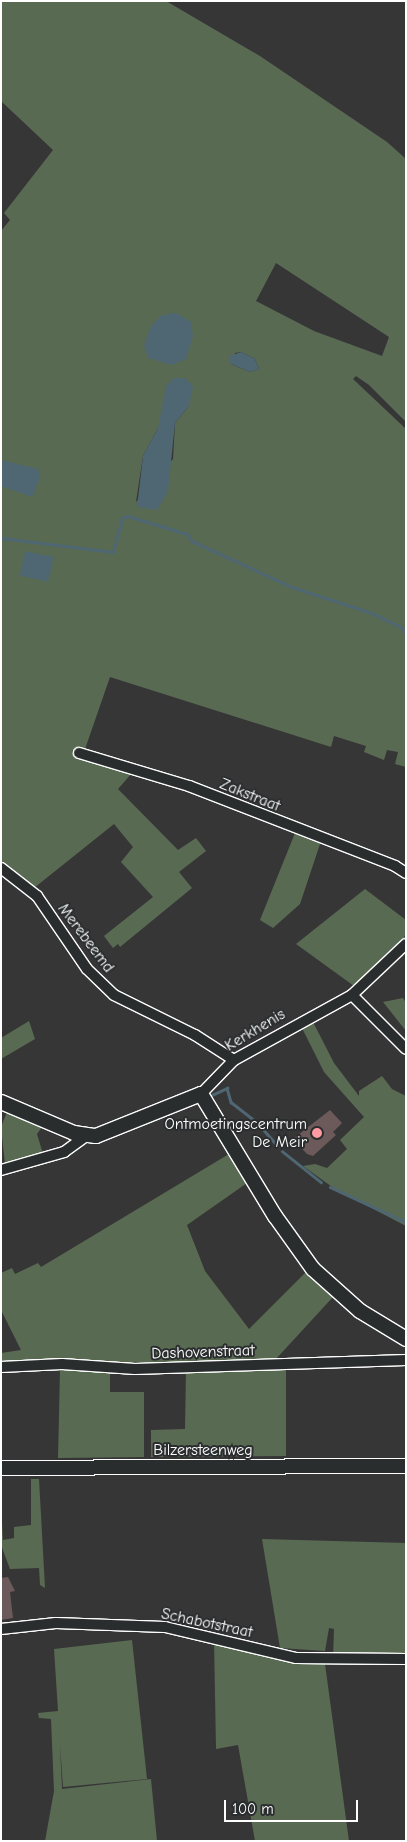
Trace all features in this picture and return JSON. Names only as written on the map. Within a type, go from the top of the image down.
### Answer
[{"type":"street","name":"Zakstraat","points":[[79,753],[189,786],[395,866],[406,873]]},
{"type":"street","name":"Merebeemd","points":[[1,868],[37,896],[87,969],[114,995],[195,1034],[234,1060]]},
{"type":"street","name":"Kerkhenis","points":[[1,1102],[86,1136],[114,1132],[201,1094],[234,1060],[352,995],[406,944]]},
{"type":"street","points":[[352,995],[406,1049]]},
{"type":"street","points":[[201,1094],[275,1216],[313,1269],[360,1311],[406,1339]]},
{"type":"street","points":[[1,1170],[64,1152],[86,1136]]},
{"type":"street","name":"Dashovenstraat","points":[[1,1367],[62,1364],[135,1369],[406,1360]]},
{"type":"street","name":"Bilzersteenweg","points":[[1,1468],[406,1466]]},
{"type":"street","name":"Schabotstraat","points":[[1,1629],[56,1623],[155,1627],[296,1658],[406,1659]]},
{"type":"green space","points":[[1,1],[166,1],[260,56],[387,142],[406,159],[406,422],[369,385],[356,376],[353,379],[406,429],[406,767],[395,764],[398,752],[387,750],[384,760],[364,752],[366,746],[334,736],[331,747],[110,677],[84,752],[132,773],[118,789],[178,850],[196,838],[206,851],[179,872],[192,888],[120,947],[118,944],[113,948],[104,936],[153,897],[121,862],[133,847],[114,824],[34,888],[1,864],[1,231],[10,220],[4,213],[53,150],[1,101]],"holes":[[[276,263],[389,337],[382,356],[314,331],[256,301]],[[241,352],[255,359],[259,369],[250,372],[231,364],[235,353]],[[189,406],[175,423],[173,459],[136,502],[143,456],[158,428]]]},
{"type":"green space","points":[[295,833],[321,841],[300,904],[273,928],[260,920]]},
{"type":"green space","points":[[365,889],[406,920],[406,934],[398,947],[354,986],[296,944]]},
{"type":"green space","points":[[403,998],[406,1003],[406,1031],[383,1002]]},
{"type":"green space","points":[[29,1021],[35,1039],[1,1059],[1,1038]]},
{"type":"green space","points":[[313,1022],[334,1063],[359,1096],[359,1091],[382,1076],[392,1089],[406,1096],[406,1226],[335,1189],[303,1166],[315,1164],[327,1168],[347,1149],[340,1140],[364,1117],[324,1072],[302,1028]]},
{"type":"green space","points":[[7,1112],[42,1127],[37,1134],[43,1154],[5,1164],[1,1127]]},
{"type":"green space","points":[[229,1154],[247,1183],[187,1225],[205,1271],[249,1329],[305,1273],[333,1297],[275,1360],[1,1365],[1,1353],[21,1350],[1,1310],[1,1273],[12,1268],[15,1274],[38,1263],[41,1267]]},
{"type":"green space","points":[[286,1367],[286,1456],[151,1457],[151,1430],[185,1429],[186,1369]]},
{"type":"green space","points":[[110,1368],[110,1392],[144,1392],[144,1457],[58,1458],[60,1369]]},
{"type":"green space","points":[[31,1479],[39,1479],[45,1588],[40,1585],[39,1568],[10,1569],[1,1545],[1,1507],[3,1540],[14,1538],[14,1527],[31,1525]]},
{"type":"green space","points":[[262,1539],[406,1543],[406,1657],[333,1657],[334,1629],[329,1628],[325,1651],[280,1648]]},
{"type":"green space","points":[[132,1640],[147,1779],[63,1787],[60,1744],[62,1789],[151,1779],[157,1841],[45,1841],[54,1791],[51,1719],[39,1718],[38,1713],[58,1711],[54,1649]]},
{"type":"green space","points":[[214,1641],[294,1661],[325,1664],[349,1841],[255,1841],[238,1745],[216,1749]]},
{"type":"water","points":[[176,313],[191,322],[193,336],[186,359],[172,365],[148,358],[144,345],[151,326],[162,315]]},
{"type":"water","points":[[241,352],[255,359],[259,369],[250,372],[229,363],[229,356]]},
{"type":"water","points":[[174,378],[185,378],[193,386],[189,406],[175,423],[168,491],[157,510],[137,507],[143,456],[158,428],[166,386]]},
{"type":"water","points":[[1,460],[38,469],[40,478],[32,497],[1,486]]},
{"type":"water","points":[[25,551],[53,557],[48,581],[20,575]]},
{"type":"building","name":"Ontmoetingscentrum De Meir","points":[[330,1110],[342,1123],[333,1132],[336,1135],[313,1156],[307,1154],[293,1139]]},
{"type":"building","points":[[8,1577],[15,1591],[10,1592],[13,1618],[1,1620],[1,1578]]},
{"type":"waterway","points":[[1,538],[113,552],[122,518],[128,516],[187,534],[192,541],[292,587],[369,612],[401,627],[406,633]]},
{"type":"waterway","points":[[212,1095],[227,1088],[231,1102],[257,1122],[278,1146]]},
{"type":"waterway","points":[[282,1151],[321,1182]]},
{"type":"waterway","points":[[330,1187],[406,1222]]},
{"type":"place","name":"Ontmoetingscentrum De Meir","points":[[317,1133]]}]
